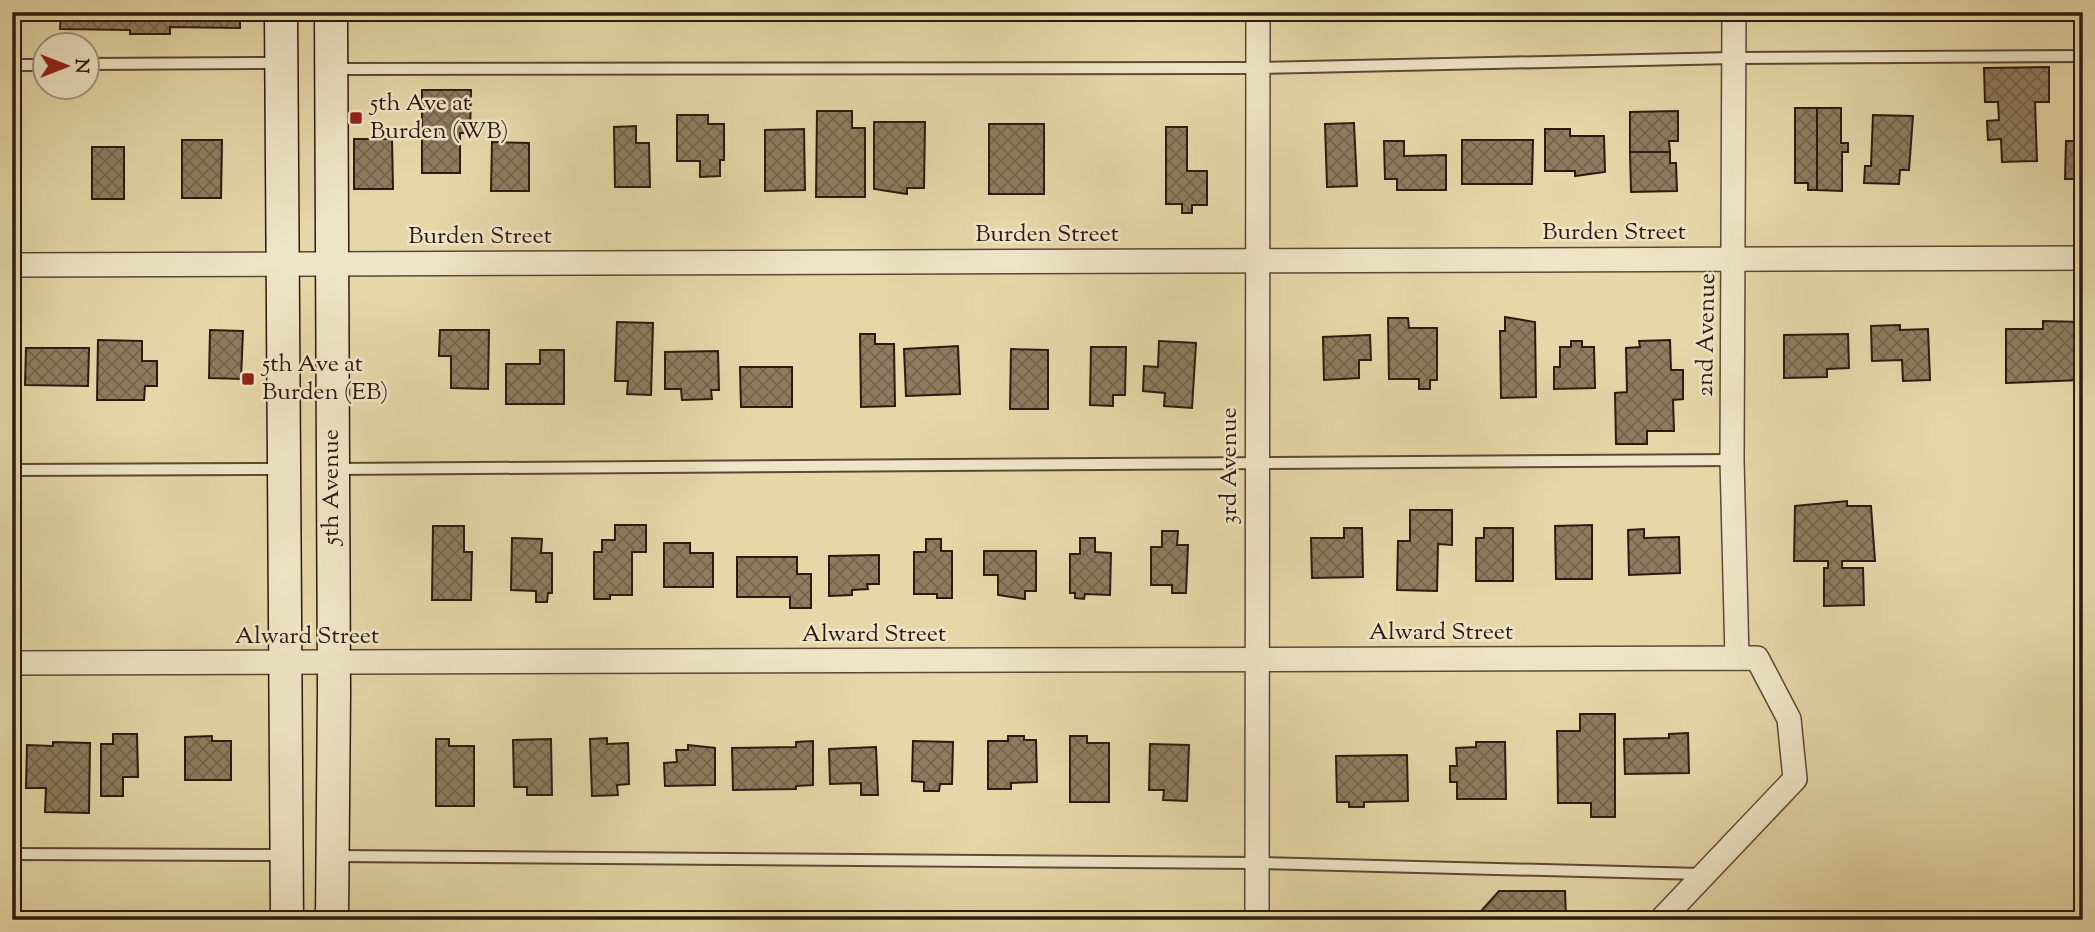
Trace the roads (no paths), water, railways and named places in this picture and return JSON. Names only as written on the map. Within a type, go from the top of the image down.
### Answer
[{"type":"main road","name":"5th Avenue","points":[[281,12],[287,920]]},
{"type":"main road","name":"5th Avenue","points":[[331,12],[331,469],[334,664],[332,920]]},
{"type":"street","name":"3rd Avenue","points":[[1257,920],[1258,12]]},
{"type":"street","name":"2nd Avenue","points":[[1734,12],[1732,460],[1737,658]]},
{"type":"street","name":"Burden Street","points":[[12,265],[2083,258]]},
{"type":"street","name":"Alward Street","points":[[12,663],[1737,658]]},
{"type":"street","points":[[1661,920],[1795,779],[1789,719],[1757,658],[1737,658]]},
{"type":"lane","points":[[331,69],[1258,68],[1734,58],[2083,56]]},
{"type":"lane","points":[[102,64],[282,63]]},
{"type":"lane","points":[[12,65],[32,65]]},
{"type":"lane","points":[[331,469],[1732,460]]},
{"type":"lane","points":[[12,470],[284,469]]},
{"type":"lane","points":[[12,854],[286,855]]},
{"type":"lane","points":[[332,856],[1257,863],[1704,874]]},
{"type":"place","name":"5th Ave at Burden (WB)","points":[[356,118]]},
{"type":"place","name":"5th Ave at Burden (EB)","points":[[248,379]]}]
